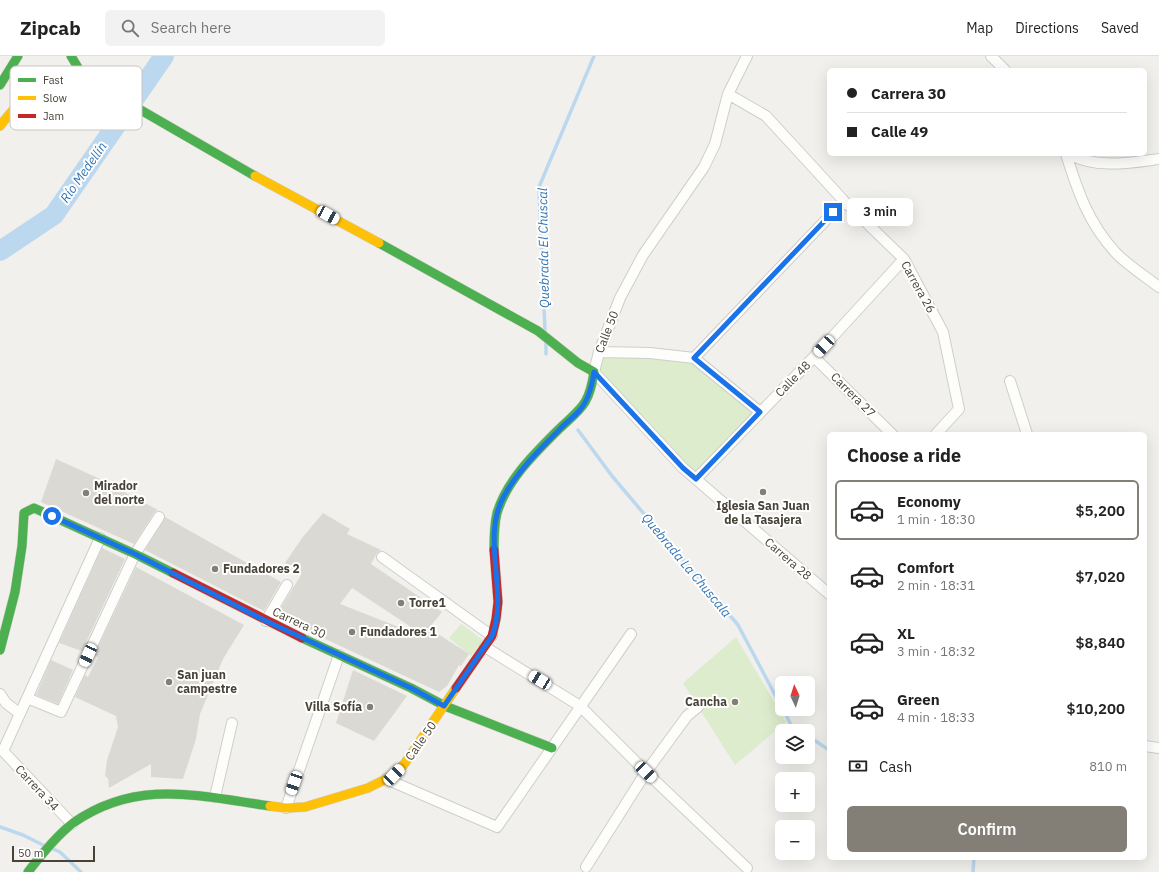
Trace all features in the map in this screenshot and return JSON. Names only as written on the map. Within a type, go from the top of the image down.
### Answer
[{"type":"main road","points":[[12,66],[18,56]]},
{"type":"main road","points":[[71,56],[77,66]]},
{"type":"main road","points":[[0,85],[10,69]]},
{"type":"main road","points":[[142,111],[234,164],[538,331],[578,363],[594,372]]},
{"type":"main road","points":[[0,126],[10,113]]},
{"type":"main road","name":"Calle 50","points":[[28,872],[44,852],[72,824],[91,812],[123,799],[145,794],[182,793],[286,808],[312,804],[368,788],[394,775],[405,763],[485,647],[496,628],[498,600],[495,535],[497,512],[503,497],[522,471],[559,430],[580,411],[592,387],[594,372]]},
{"type":"main road","name":"Carrera 30","points":[[0,650],[14,592],[22,546],[24,514],[34,508],[135,554],[266,621],[411,688],[444,706],[552,748]]},
{"type":"street","name":"Calle 50","points":[[594,372],[599,352],[620,298],[643,255],[704,167],[715,144],[728,94],[747,56]]},
{"type":"street","points":[[991,56],[1003,68]]},
{"type":"street","name":"Carrera 26","points":[[728,94],[766,116],[844,201],[904,259],[943,332],[959,409],[938,432]]},
{"type":"street","points":[[1067,156],[1078,192],[1094,226],[1116,253],[1159,286]]},
{"type":"street","points":[[1073,156],[1079,159],[1113,165],[1159,159]]},
{"type":"street","points":[[694,358],[844,201]]},
{"type":"street","name":"Calle 48","points":[[696,479],[814,357],[904,259]]},
{"type":"street","points":[[599,352],[650,353],[694,358],[760,412]]},
{"type":"street","name":"Carrera 27","points":[[814,357],[890,432]]},
{"type":"street","name":"Carrera 28","points":[[594,372],[683,468],[827,592]]},
{"type":"street","points":[[1010,381],[1027,432]]},
{"type":"street","points":[[27,698],[61,712],[135,554],[159,517]]},
{"type":"street","points":[[0,694],[6,703],[19,713],[100,538]]},
{"type":"street","points":[[382,557],[492,636]]},
{"type":"street","points":[[266,621],[287,585]]},
{"type":"street","points":[[386,779],[497,827],[631,634]]},
{"type":"street","points":[[485,647],[580,706],[646,772],[747,868]]},
{"type":"street","points":[[286,808],[338,655]]},
{"type":"street","points":[[586,867],[646,772],[687,716],[698,708]]},
{"type":"street","name":"Carrera 34","points":[[19,713],[3,751],[72,824]]},
{"type":"street","points":[[215,797],[232,723]]},
{"type":"street","points":[[1147,746],[1159,748]]},
{"type":"green space","points":[[599,352],[693,359],[759,413],[696,479],[594,380]]},
{"type":"green space","points":[[461,624],[483,640],[471,656],[449,638]]},
{"type":"green space","name":"Cancha","points":[[736,637],[775,703],[775,716],[782,716],[786,722],[784,724],[775,724],[775,731],[735,765],[683,683]]},
{"type":"building","name":"Mirador del norte","points":[[56,459],[100,479],[158,510],[154,513],[134,544],[41,502]]},
{"type":"building","points":[[323,513],[350,529],[347,534],[381,550],[377,553],[371,564],[442,612],[429,628],[469,654],[461,666],[459,665],[447,686],[439,692],[276,616],[301,575],[285,563],[302,538]],"holes":[[[352,588],[411,627],[409,631],[340,604]]]},
{"type":"building","name":"Fundadores 2","points":[[165,517],[281,582],[264,611],[145,550]]},
{"type":"building","points":[[102,548],[125,559],[82,651],[59,643]]},
{"type":"building","name":"San juan campestre","points":[[136,567],[244,625],[223,659],[200,714],[196,739],[183,779],[151,777],[151,764],[109,788],[108,778],[105,776],[107,760],[118,727],[116,716],[75,697],[85,675],[88,677],[98,657],[94,656]]},
{"type":"building","points":[[51,660],[73,670],[58,704],[36,695]]},
{"type":"building","name":"Villa Sofía","points":[[353,670],[407,696],[374,741],[336,723]]},
{"type":"waterway","name":"Río Medellín","points":[[142,88],[164,56]]},
{"type":"waterway","name":"Quebrada El Chuscal","points":[[545,331],[539,187],[594,56]]},
{"type":"waterway","name":"Río Medellín","points":[[0,251],[54,215],[113,130]]},
{"type":"waterway","name":"Quebrada El Chuscal","points":[[546,343],[546,354]]},
{"type":"waterway","name":"Quebrada La Chuscala","points":[[578,430],[612,476],[738,625],[775,695]]},
{"type":"waterway","name":"Quebrada La Chuscala","points":[[786,716],[790,724]]},
{"type":"waterway","name":"Quebrada La Chuscala","points":[[815,741],[827,749]]},
{"type":"waterway","points":[[0,827],[23,835],[45,846]]},
{"type":"waterway","points":[[53,849],[60,852],[81,872]]},
{"type":"waterway","name":"Quebrada La Chuscala","points":[[973,872],[974,860]]},
{"type":"traffic: fast","points":[[12,66],[18,56]]},
{"type":"traffic: fast","points":[[71,56],[77,66]]},
{"type":"traffic: fast","points":[[0,85],[10,69]]},
{"type":"traffic: fast","points":[[142,111],[255,176]]},
{"type":"traffic: fast","points":[[379,243],[538,331],[578,363],[594,372],[590,392],[583,406],[531,458],[507,489],[497,513],[494,550]]},
{"type":"traffic: fast","points":[[0,650],[15,592],[22,546],[24,513],[34,508],[173,573]]},
{"type":"traffic: fast","points":[[302,638],[411,688],[445,706],[552,748]]},
{"type":"traffic: fast","points":[[28,872],[43,852],[73,823],[97,809],[121,800],[145,795],[169,794],[193,795],[270,806]]},
{"type":"traffic: slow","points":[[0,126],[10,114]]},
{"type":"traffic: slow","points":[[255,176],[379,243]]},
{"type":"traffic: slow","points":[[270,806],[286,808],[305,807],[368,788],[394,775],[405,763],[456,688]]},
{"type":"traffic: jam","points":[[456,688],[492,636],[498,602],[494,550]]},
{"type":"traffic: jam","points":[[173,573],[302,638]]},
{"type":"place","name":"Iglesia San Juan de la Tasajera","points":[[763,492]]},
{"type":"place","name":"Mirador del norte","points":[[86,493]]},
{"type":"place","name":"Fundadores 2","points":[[215,569]]},
{"type":"place","name":"Torre1","points":[[401,603]]},
{"type":"place","name":"Fundadores 1","points":[[352,632]]},
{"type":"place","name":"San juan campestre","points":[[169,682]]},
{"type":"place","name":"Cancha","points":[[735,702]]},
{"type":"place","name":"Villa Sofía","points":[[370,707]]},
{"type":"route","points":[[52,516],[135,554],[266,621],[411,688],[444,706],[496,628],[498,600],[495,535],[497,512],[503,497],[522,471],[559,430],[580,411],[592,387],[594,372],[683,468],[696,479],[760,412],[694,358],[833,212]]}]
